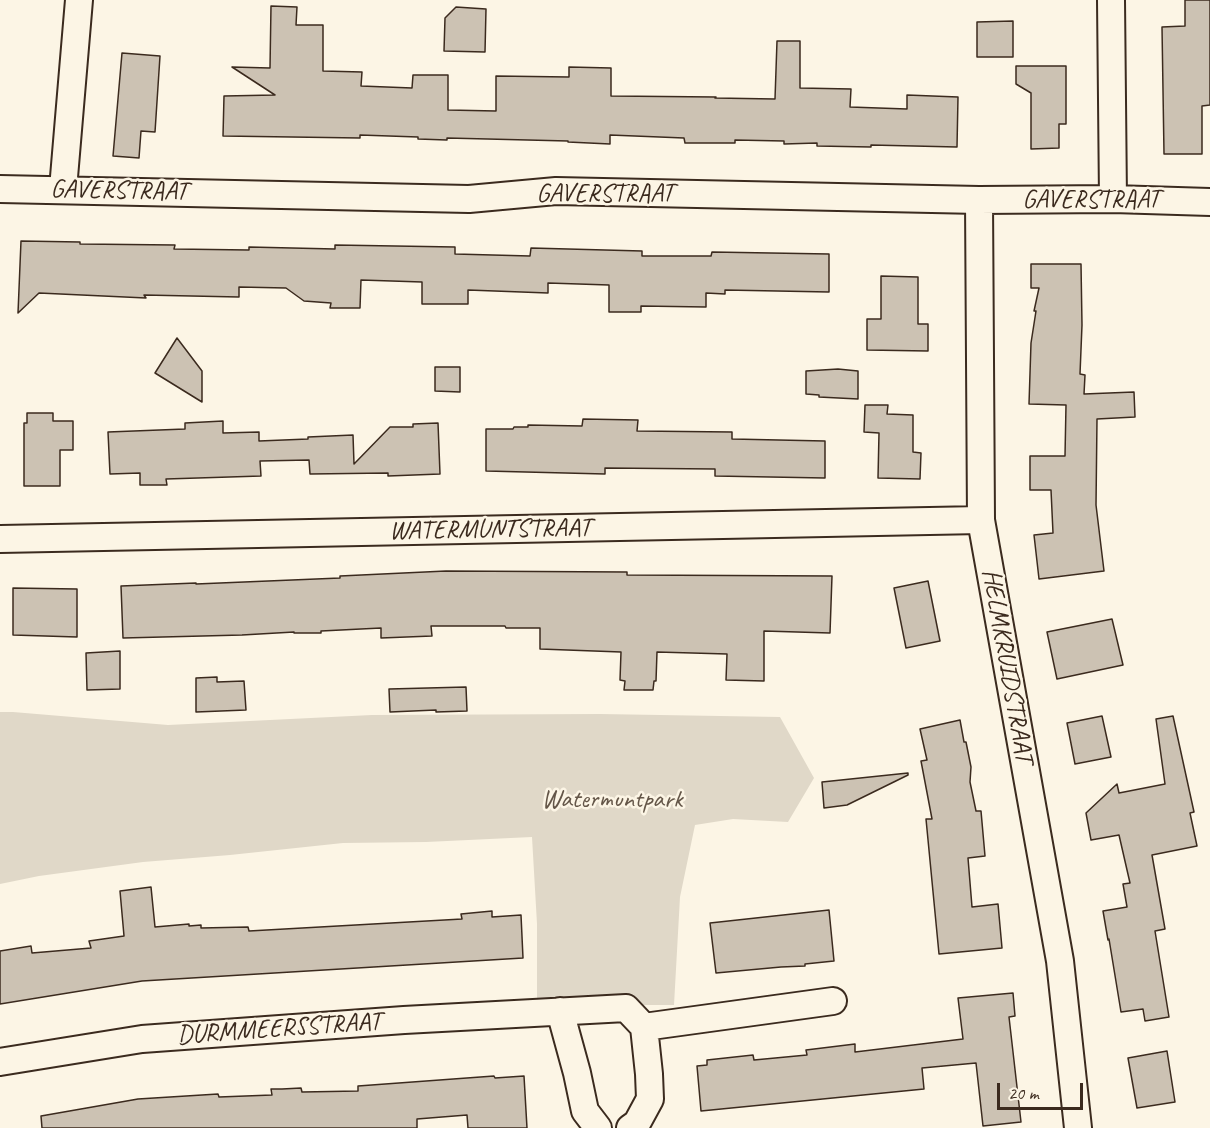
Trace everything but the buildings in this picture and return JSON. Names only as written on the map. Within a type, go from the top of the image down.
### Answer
[{"type":"street","points":[[63,189],[79,0]]},
{"type":"street","points":[[1111,0],[1113,199]]},
{"type":"street","name":"GAVERSTRAAT","points":[[0,189],[470,199],[556,191],[978,200],[1113,199],[1210,202]]},
{"type":"street","name":"HELMKRUIDSTRAAT","points":[[978,200],[981,520],[1060,961],[1078,1128]]},
{"type":"street","name":"WATERMUNTSTRAAT","points":[[0,539],[981,520]]},
{"type":"street","points":[[630,1128],[637,1123],[650,1099],[644,1027],[833,1001]]},
{"type":"street","name":"DURMMEERSSTRAAT","points":[[0,1062],[142,1039],[560,1011],[626,1008],[644,1027]]},
{"type":"street","points":[[560,1011],[585,1111],[598,1128]]},
{"type":"green space","name":"Watermuntpark","points":[[0,712],[168,725],[372,715],[600,714],[780,717],[814,778],[788,822],[733,819],[695,825],[680,897],[674,1005],[537,1000],[537,924],[532,837],[343,843],[143,862],[39,876],[0,884]]}]
